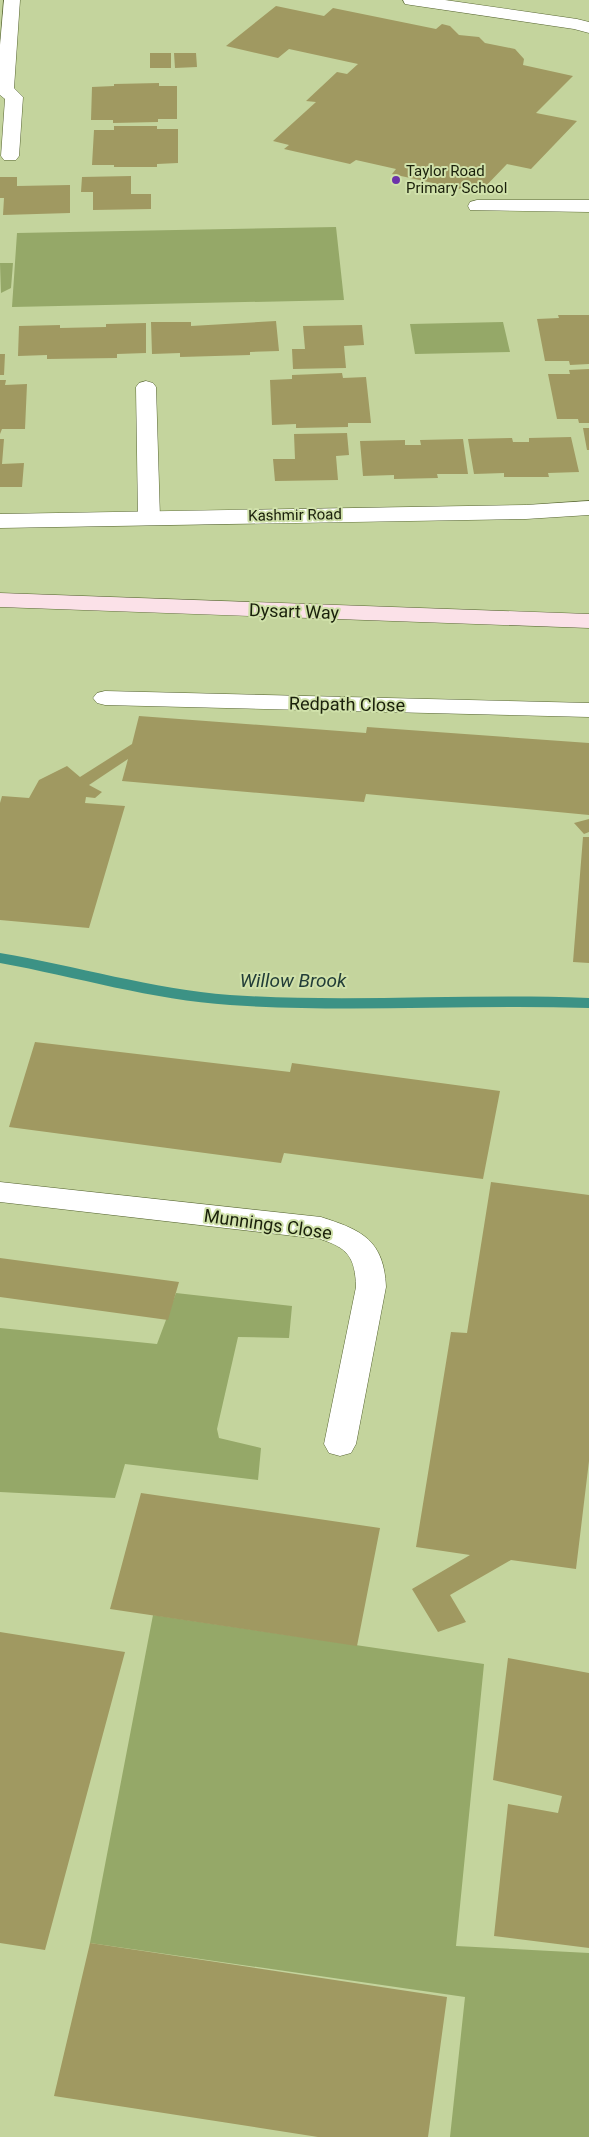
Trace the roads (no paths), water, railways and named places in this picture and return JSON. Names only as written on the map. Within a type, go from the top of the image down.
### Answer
[{"type":"street","points":[[10,156],[14,97],[4,90],[12,0]]},
{"type":"street","points":[[410,0],[577,24],[589,28]]},
{"type":"street","points":[[477,206],[589,206]]},
{"type":"street","points":[[146,387],[149,518]]},
{"type":"street","name":"Kashmir Road","points":[[0,521],[526,512],[589,508]]},
{"type":"street","name":"Dysart Way","points":[[0,600],[589,621]]},
{"type":"street","name":"Redpath Close","points":[[105,698],[589,710]]},
{"type":"street","name":"Munnings Close","points":[[0,1192],[321,1228],[346,1236],[363,1250],[372,1268],[371,1287],[340,1444]]},
{"type":"waterway","name":"Willow Brook","points":[[0,958],[143,988],[230,1000],[320,1003],[499,1001],[589,1003]]},
{"type":"place","name":"Taylor Road Primary School","points":[[396,180]]}]
